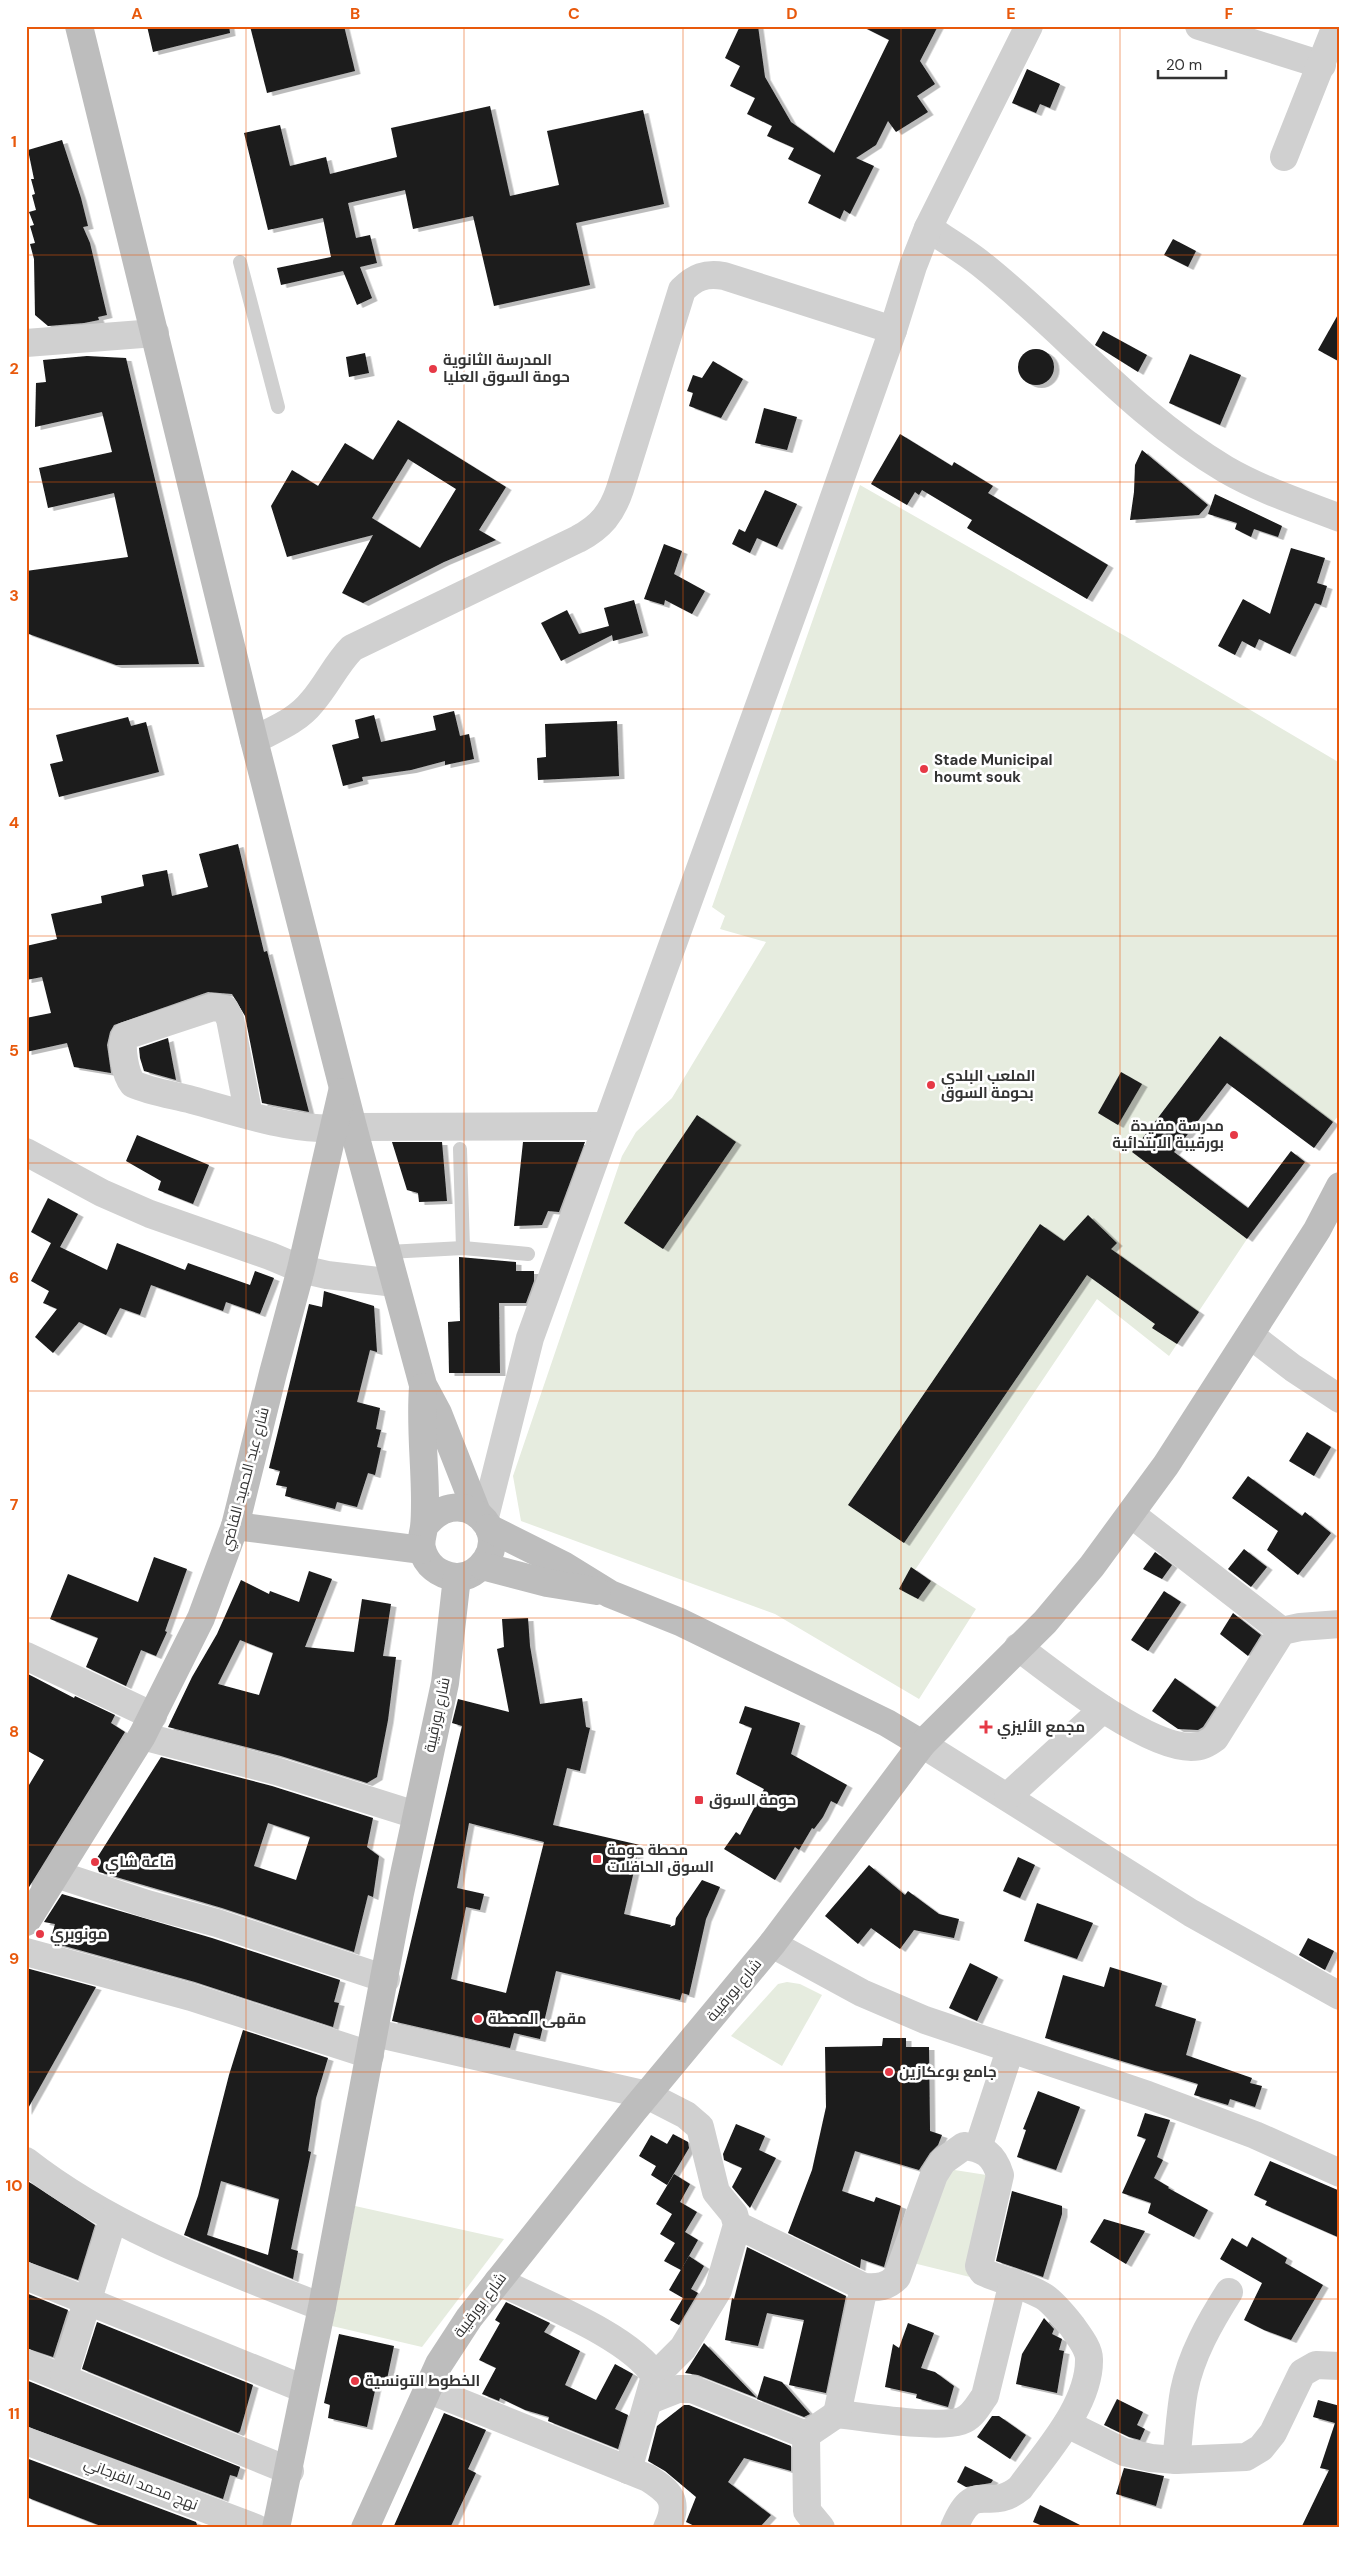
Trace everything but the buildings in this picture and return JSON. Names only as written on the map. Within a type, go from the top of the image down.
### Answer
[{"type":"main road","points":[[79,26],[138,274],[155,333],[254,740],[343,1085],[343,1129],[388,1252],[423,1385],[438,1413],[492,1541],[489,1555],[482,1566],[470,1574],[457,1577],[441,1574],[429,1564],[423,1538],[425,1479],[421,1409],[423,1385]]},
{"type":"main road","name":"شارع عبد الحميد القاضي","points":[[26,1922],[148,1726],[201,1618],[235,1526],[301,1270],[343,1129]]},
{"type":"main road","name":"شارع بورقيبة","points":[[366,2528],[439,2364],[469,2318],[647,2095],[772,1944],[922,1744],[1045,1622],[1131,1514],[1166,1465],[1317,1230],[1340,1186]]},
{"type":"main road","points":[[423,1538],[432,1517],[442,1510],[454,1507],[467,1509],[484,1521],[563,1565],[610,1594],[680,1622],[887,1723],[922,1744]]},
{"type":"main road","points":[[235,1526],[423,1538]]},
{"type":"main road","points":[[482,1566],[547,1583],[610,1594]]},
{"type":"main road","name":"شارع بورقيبة","points":[[276,2528],[290,2471],[304,2389],[322,2307],[416,1816],[445,1683],[457,1577]]},
{"type":"street","points":[[484,1521],[530,1338],[605,1126],[808,571],[893,330],[913,266],[928,228],[1029,26]]},
{"type":"street","points":[[1199,26],[1322,65]]},
{"type":"street","points":[[1284,157],[1336,26]]},
{"type":"street","points":[[928,228],[981,264],[1102,374],[1177,435],[1225,468],[1268,490],[1340,518]]},
{"type":"street","points":[[254,740],[291,722],[302,713],[313,702],[343,657],[352,648],[578,539],[593,531],[606,519],[618,497],[682,290],[693,279],[708,274],[724,276],[893,330]]},
{"type":"street","points":[[26,343],[155,333]]},
{"type":"street","points":[[249,1116],[230,1019],[225,1009],[213,1007],[125,1036],[124,1047],[128,1074],[133,1084],[249,1116],[304,1128],[605,1126]]},
{"type":"street","points":[[26,1152],[102,1193],[150,1214],[270,1256],[301,1270],[395,1283]]},
{"type":"street","points":[[1250,1335],[1293,1368],[1340,1399]]},
{"type":"street","points":[[1131,1514],[1282,1631]]},
{"type":"street","points":[[1018,1647],[1103,1709],[1155,1738],[1190,1747],[1205,1746],[1215,1738],[1282,1631],[1300,1627],[1340,1624]]},
{"type":"street","points":[[26,1656],[148,1726],[276,1771],[416,1816]]},
{"type":"street","points":[[1008,1796],[1103,1709]]},
{"type":"street","points":[[922,1744],[1008,1796],[1191,1913],[1340,1996]]},
{"type":"street","points":[[56,1874],[147,1904],[217,1923],[386,1979]]},
{"type":"street","points":[[772,1944],[862,1993],[925,2020],[1148,2095],[1255,2135],[1340,2173]]},
{"type":"street","points":[[26,1952],[372,2044],[647,2095],[686,2115],[700,2127],[716,2192],[734,2214],[737,2225],[718,2290],[683,2348],[652,2388],[628,2470]]},
{"type":"street","points":[[978,2148],[1010,2050]]},
{"type":"street","points":[[737,2225],[864,2286],[877,2288],[889,2285],[897,2277],[938,2168],[953,2152],[964,2146],[988,2152],[996,2161],[1000,2175],[979,2266],[983,2272],[1013,2282],[1045,2297],[1067,2320],[1080,2338],[1089,2358],[1085,2388],[1067,2424],[1020,2488],[1010,2496],[996,2500],[977,2498],[967,2503],[954,2528]]},
{"type":"street","points":[[26,2161],[53,2182],[113,2219],[199,2259],[322,2307]]},
{"type":"street","points":[[64,2376],[113,2219]]},
{"type":"street","points":[[26,2276],[89,2299],[304,2389]]},
{"type":"street","points":[[498,2281],[561,2312],[627,2348],[646,2362],[652,2388]]},
{"type":"street","points":[[806,2435],[837,2414],[938,2424],[962,2420],[974,2412],[984,2396],[1013,2282]]},
{"type":"street","points":[[837,2414],[864,2286]]},
{"type":"street","points":[[1176,2460],[1184,2390],[1194,2359],[1210,2322],[1229,2292]]},
{"type":"street","points":[[26,2363],[64,2376],[290,2471]]},
{"type":"street","points":[[1067,2424],[1124,2452],[1151,2458],[1176,2460],[1246,2457],[1261,2448],[1273,2432],[1302,2373],[1316,2365],[1340,2366]]},
{"type":"street","points":[[652,2388],[692,2390],[806,2435]]},
{"type":"street","points":[[427,2389],[648,2478],[667,2490],[673,2505],[667,2528]]},
{"type":"street","points":[[806,2435],[807,2511],[821,2528]]},
{"type":"street","name":"نهج محمد الفرجاني","points":[[26,2441],[256,2528]]},
{"type":"lane","points":[[240,262],[278,407]]},
{"type":"lane","points":[[460,1149],[463,1248]]},
{"type":"lane","points":[[388,1252],[463,1248],[528,1254]]},
{"type":"shaded area","name":"الملعب البلدي بحومة السوق","points":[[860,485],[1125,636],[1340,763],[1340,1114],[1333,1122],[1220,1036],[1132,1152],[1247,1239],[1169,1356],[1097,1299],[915,1570],[976,1609],[919,1699],[775,1614],[521,1521],[513,1476],[622,1156],[636,1132],[672,1098],[766,942],[720,929],[725,916],[712,907]]},
{"type":"shaded area","points":[[787,1982],[800,1984],[822,1995],[782,2066],[731,2036],[778,1984]]},
{"type":"shaded area","points":[[948,2169],[993,2176],[970,2277],[909,2262]]},
{"type":"shaded area","points":[[355,2206],[504,2239],[422,2347],[332,2326]]},
{"type":"place","name":"المدرسة الثانوية حومة السوق العليا","points":[[433,369]]},
{"type":"place","name":"Stade Municipal houmt souk","points":[[924,769]]},
{"type":"place","name":"الملعب البلدي بحومة السوق","points":[[931,1085]]},
{"type":"place","name":"مدرسة مفيدة بورقيبة الابتدائية","points":[[1234,1135]]},
{"type":"place","name":"مجمع الأليزي","points":[[986,1727]]},
{"type":"place","name":"حومة السوق","points":[[699,1800]]},
{"type":"place","name":"محطة حومة السوق الحافلات","points":[[597,1859]]},
{"type":"place","name":"قاعة شاي","points":[[95,1862]]},
{"type":"place","name":"مونوبري","points":[[40,1934]]},
{"type":"place","name":"مقهى المحطة","points":[[478,2019]]},
{"type":"place","name":"جامع بوعكازين","points":[[889,2072]]},
{"type":"place","name":"الخطوط التونسية","points":[[355,2381]]}]
